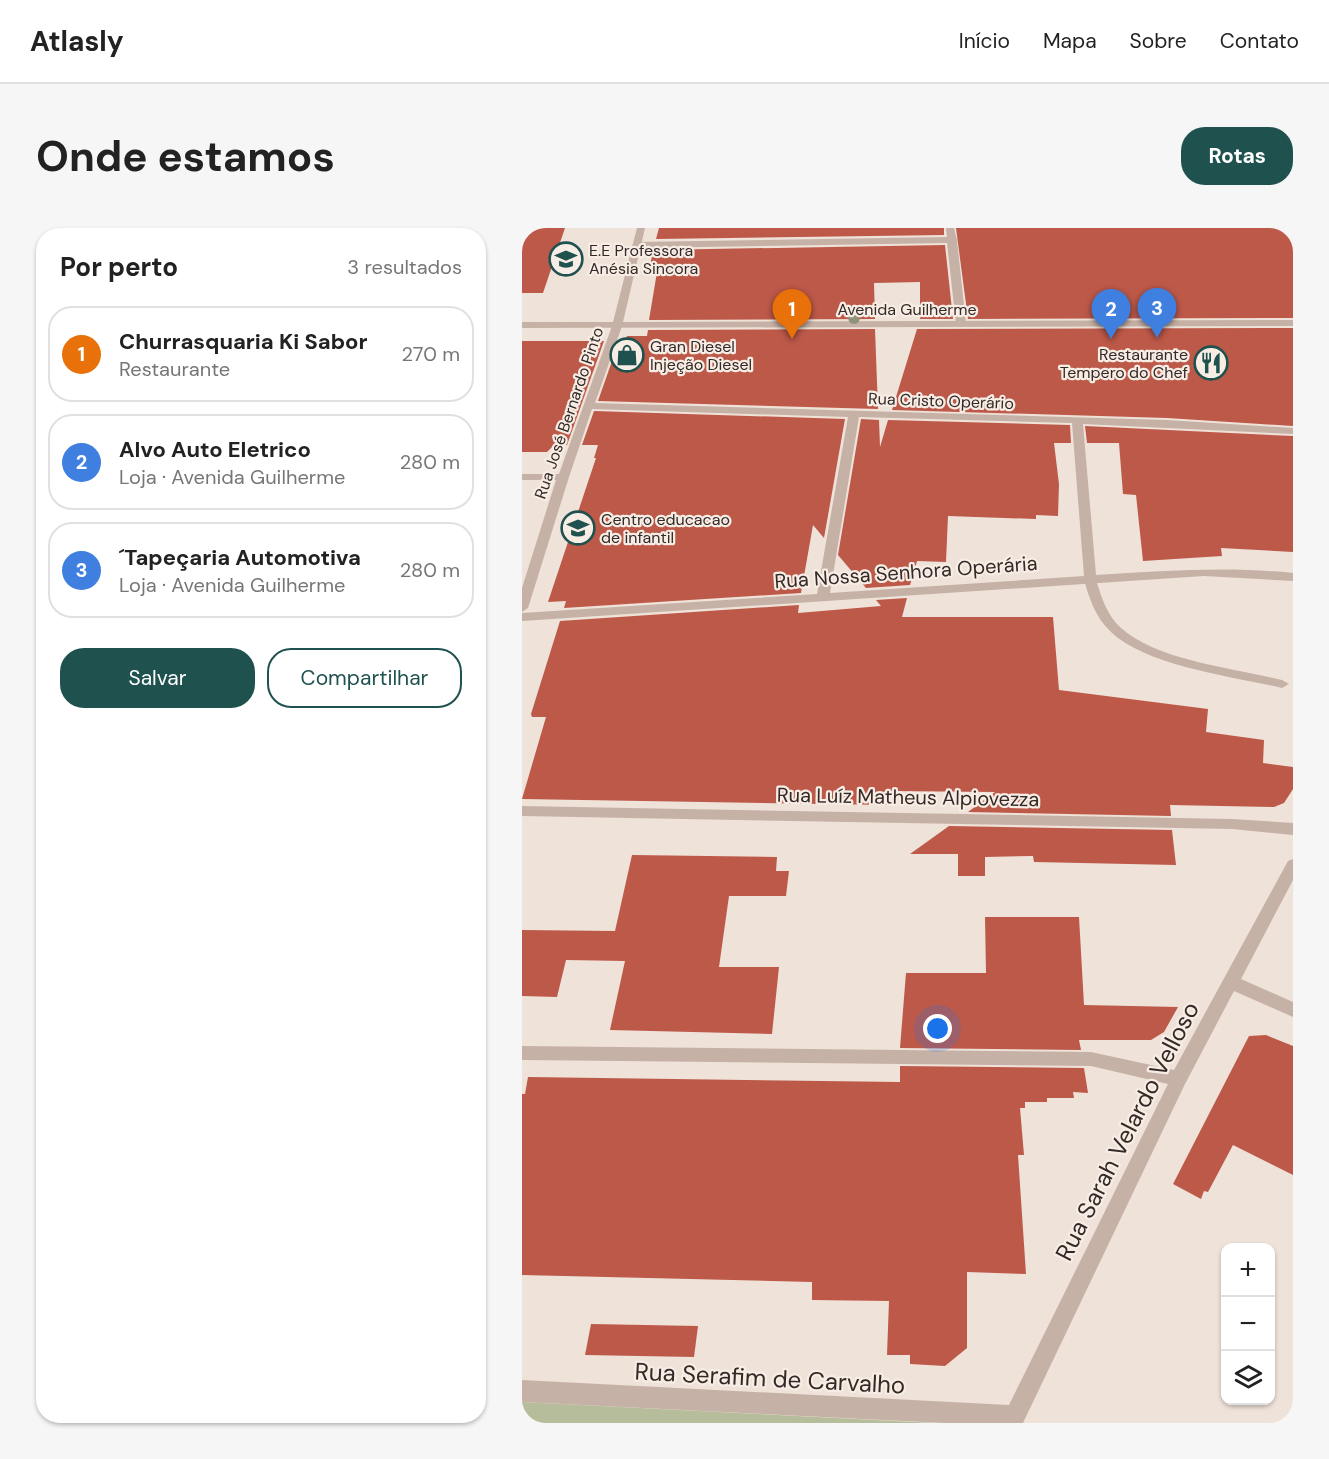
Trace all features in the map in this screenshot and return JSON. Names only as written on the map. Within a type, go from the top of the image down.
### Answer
[{"type":"street","name":"Rua José Bernardo Pinto","points":[[522,608],[563,477],[617,326],[640,228]]},
{"type":"street","points":[[951,228],[961,324]]},
{"type":"street","points":[[636,245],[953,240]]},
{"type":"street","name":"Avenida Guilherme","points":[[522,325],[1293,323]]},
{"type":"street","name":"Rua Cristo Operário","points":[[588,406],[1077,420],[1293,431]]},
{"type":"street","points":[[823,598],[854,413]]},
{"type":"street","points":[[1077,420],[1090,579],[1095,601],[1103,615],[1118,632],[1139,645],[1166,655],[1282,684]]},
{"type":"street","points":[[522,477],[563,477]]},
{"type":"street","name":"Rua Nossa Senhora Operária","points":[[522,617],[1204,572],[1255,573],[1293,577]]},
{"type":"street","name":"Rua Luíz Matheus Alpiovezza","points":[[522,811],[1220,824],[1293,829]]},
{"type":"street","name":"Rua Sarah Velardo Velloso","points":[[1013,1419],[1179,1079],[1293,865]]},
{"type":"street","points":[[1231,982],[1293,1010]]},
{"type":"street","points":[[522,1053],[1091,1059],[1179,1079]]},
{"type":"street","name":"Rua Serafim de Carvalho","points":[[522,1391],[1013,1419]]},
{"type":"green space","points":[[522,1402],[934,1423],[522,1423]]},
{"type":"building","points":[[522,228],[565,228],[543,293],[522,293]]},
{"type":"building","points":[[659,228],[944,228],[944,235],[656,239]]},
{"type":"building","points":[[956,228],[1293,228],[1293,318],[968,319]]},
{"type":"building","points":[[945,245],[953,319],[920,319],[920,282],[874,283],[875,319],[649,320],[657,272],[649,272],[653,250]]},
{"type":"building","points":[[1293,328],[1293,426],[1167,418],[892,410],[917,329]]},
{"type":"building","points":[[875,329],[878,409],[598,401],[619,341],[625,341],[627,336],[647,336],[648,330]]},
{"type":"building","points":[[522,341],[604,341],[567,445],[554,445],[547,452],[522,452]]},
{"type":"building","points":[[594,411],[845,419],[824,538],[813,525],[801,593],[564,608],[566,601],[548,602],[596,458],[594,458],[598,445],[582,445]]},
{"type":"building","points":[[861,419],[879,420],[880,447],[888,420],[1070,425],[1071,443],[1054,443],[1059,484],[1058,516],[1036,515],[1036,519],[948,516],[946,562],[917,561],[910,585],[866,588],[838,555]]},
{"type":"building","points":[[1085,426],[1293,436],[1293,552],[1221,548],[1222,556],[1143,561],[1136,495],[1123,494],[1119,443],[1087,443]]},
{"type":"building","points":[[907,598],[902,617],[1053,617],[1059,690],[1208,709],[1206,732],[1264,740],[1263,763],[1293,767],[1293,789],[1284,803],[1274,807],[1170,805],[1171,816],[968,812],[995,792],[888,791],[887,805],[522,799],[546,717],[532,717],[531,714],[560,621],[799,605],[798,613],[881,606],[876,600]]},
{"type":"building","points":[[949,826],[1172,830],[1176,865],[1034,862],[1033,856],[985,857],[985,876],[958,876],[958,854],[910,854]]},
{"type":"building","points":[[632,855],[777,857],[776,871],[789,871],[786,896],[729,896],[719,967],[779,967],[772,1034],[610,1030],[625,961],[566,960],[557,997],[522,996],[522,930],[615,931]]},
{"type":"building","points":[[985,917],[1079,917],[1084,1005],[1178,1007],[1164,1032],[1151,1040],[1079,1040],[1081,1050],[900,1048],[906,973],[986,973]]},
{"type":"building","points":[[1266,1035],[1293,1046],[1293,1175],[1233,1145],[1208,1192],[1204,1191],[1201,1199],[1173,1184],[1249,1036]]},
{"type":"building","points":[[900,1066],[1084,1068],[1088,1093],[1073,1092],[1074,1098],[1047,1098],[1047,1102],[1025,1102],[1025,1108],[1020,1108],[1024,1155],[1018,1155],[1026,1274],[967,1272],[967,1348],[945,1366],[910,1364],[910,1355],[887,1355],[889,1301],[812,1300],[812,1282],[522,1275],[522,1094],[525,1094],[528,1077],[900,1082]]},
{"type":"building","points":[[591,1324],[698,1326],[694,1357],[585,1355]]},
{"type":"place","name":"E.E Professora Anésia Sincora","points":[[566,259]]},
{"type":"place","name":"´Tapeçaria Automotiva","points":[[1157,338]]},
{"type":"place","name":"Churrasquaria Ki Sabor","points":[[792,339]]},
{"type":"place","name":"Alvo Auto Eletrico","points":[[1111,339]]},
{"type":"place","name":"Gran Diesel Injeção Diesel","points":[[627,355]]},
{"type":"place","name":"Restaurante Tempero do Chef","points":[[1211,363]]},
{"type":"place","name":"Centro educacao de infantil","points":[[578,528]]}]
